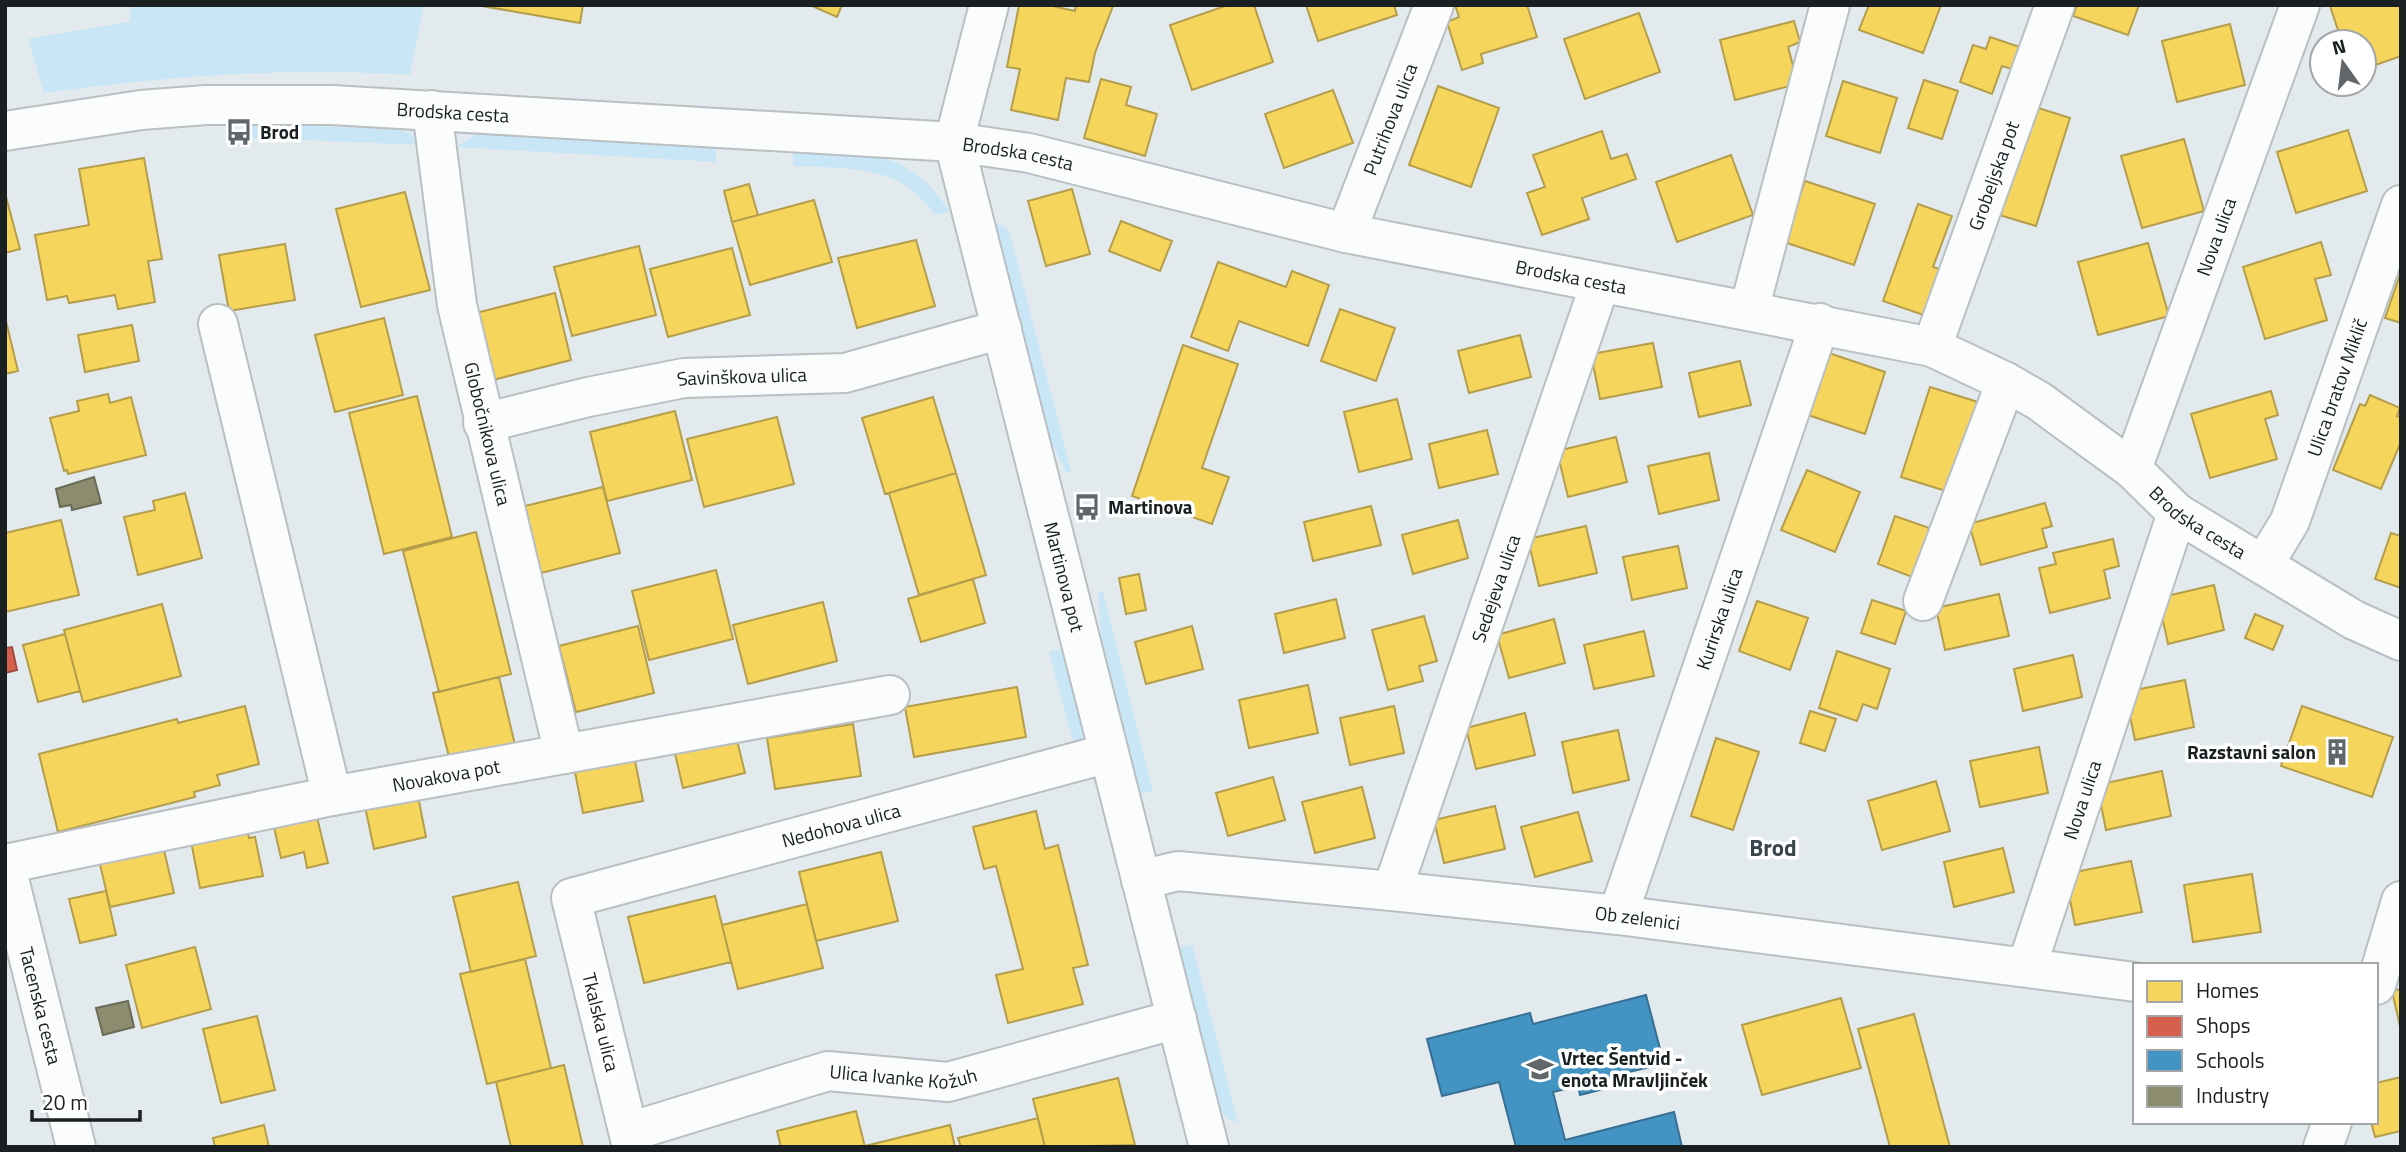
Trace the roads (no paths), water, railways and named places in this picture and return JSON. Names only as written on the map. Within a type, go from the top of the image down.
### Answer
[{"type":"street","name":"Martinova pot","points":[[989,5],[954,142],[1209,1147]]},
{"type":"street","name":"Putrihova ulica","points":[[1346,233],[1434,5]]},
{"type":"street","points":[[1749,310],[1830,5]]},
{"type":"street","name":"Grobeljska pot","points":[[1932,347],[2055,5]]},
{"type":"street","name":"Nova ulica","points":[[2132,470],[2300,5]]},
{"type":"street","name":"Brodska cesta","points":[[5,131],[141,110],[206,105],[332,105],[954,142],[1029,153],[1346,233],[1601,284],[1820,323],[1932,347],[2006,382],[2132,470],[2177,513],[2354,620],[2401,641]]},
{"type":"street","name":"Globočnikova ulica","points":[[432,110],[457,305],[564,754]]},
{"type":"street","name":"Ulica bratov Miklič","points":[[2264,564],[2290,521],[2401,205]]},
{"type":"street","name":"Sedejeva ulica","points":[[1392,891],[1601,284]]},
{"type":"street","name":"Kurirska ulica","points":[[1618,915],[1820,323]]},
{"type":"street","points":[[218,324],[332,796]]},
{"type":"street","name":"Savinškova ulica","points":[[483,423],[588,397],[684,378],[845,373],[1002,329]]},
{"type":"street","points":[[1923,601],[2006,382]]},
{"type":"street","name":"Nova ulica","points":[[2027,966],[2177,513]]},
{"type":"street","name":"Novakova pot","points":[[5,864],[332,796],[890,695]]},
{"type":"street","name":"Nedohova ulica","points":[[571,898],[1109,753]]},
{"type":"street","name":"Tacenska cesta","points":[[5,864],[76,1147]]},
{"type":"street","name":"Ob zelenici","points":[[1142,880],[1178,871],[1392,891],[1618,915],[2133,982]]},
{"type":"street","name":"Tkalska ulica","points":[[571,898],[631,1139]]},
{"type":"street","points":[[2378,978],[2401,901]]},
{"type":"street","name":"Ulica Ivanke Kožuh","points":[[631,1139],[828,1071],[948,1082],[1177,1019]]},
{"type":"street","points":[[2323,1147],[2331,1124]]},
{"type":"place","name":"Brod","points":[[239,132]]},
{"type":"place","name":"Martinova","points":[[1087,507]]},
{"type":"place","name":"Razstavni salon","points":[[2337,752]]},
{"type":"place","name":"Vrtec Šentvid - enota Mravljinček","points":[[1540,1069]]},
{"type":"district","name":"Brod","points":[[1773,848]]}]
